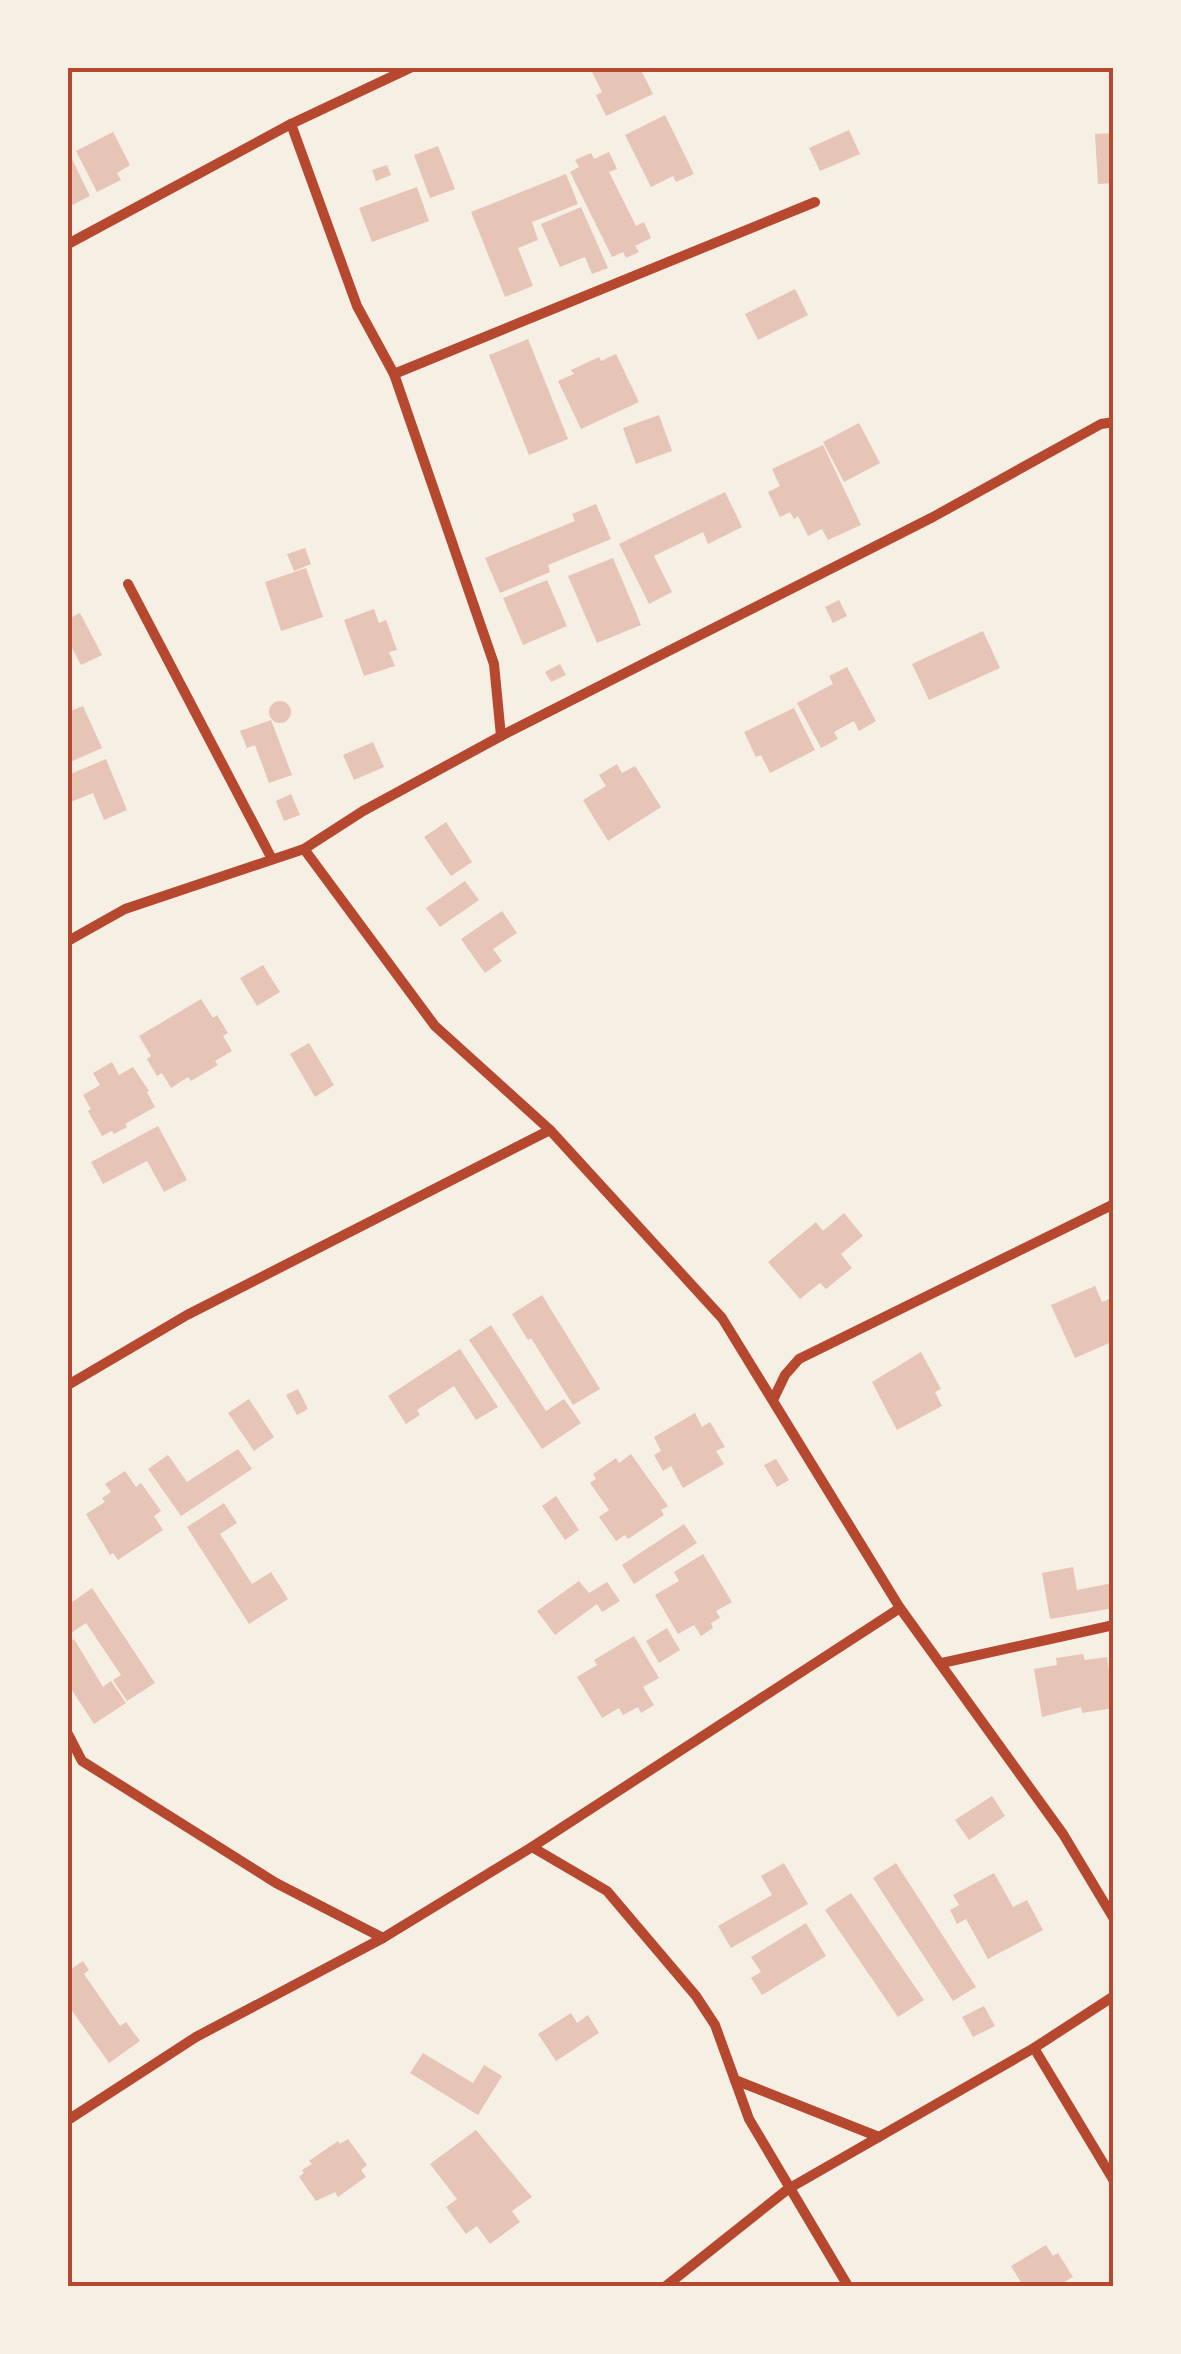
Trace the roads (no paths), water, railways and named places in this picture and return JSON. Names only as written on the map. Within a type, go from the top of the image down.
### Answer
[{"type":"street","points":[[68,244],[292,124],[410,68]]},
{"type":"street","points":[[292,124],[357,306],[394,374],[494,664],[502,736]]},
{"type":"street","points":[[394,374],[815,202]]},
{"type":"street","points":[[68,941],[125,909],[304,849],[502,736],[932,517],[1102,424],[1114,422]]},
{"type":"street","points":[[128,584],[272,860]]},
{"type":"street","points":[[304,849],[436,1026],[550,1130],[722,1318],[900,1608],[1063,1834],[1114,1920]]},
{"type":"street","points":[[68,1385],[187,1315],[550,1130]]},
{"type":"street","points":[[772,1400],[784,1374],[799,1359],[1114,1204]]},
{"type":"street","points":[[68,2120],[196,2038],[383,1938],[532,1847],[900,1608]]},
{"type":"street","points":[[942,1663],[1114,1624]]},
{"type":"street","points":[[68,1734],[82,1761],[276,1883],[383,1938]]},
{"type":"street","points":[[532,1847],[607,1890],[706,2010],[749,2118],[848,2286]]},
{"type":"street","points":[[666,2286],[788,2189],[1034,2048],[1114,1996]]},
{"type":"street","points":[[1034,2048],[1114,2181]]},
{"type":"street","points":[[736,2080],[879,2136]]}]
